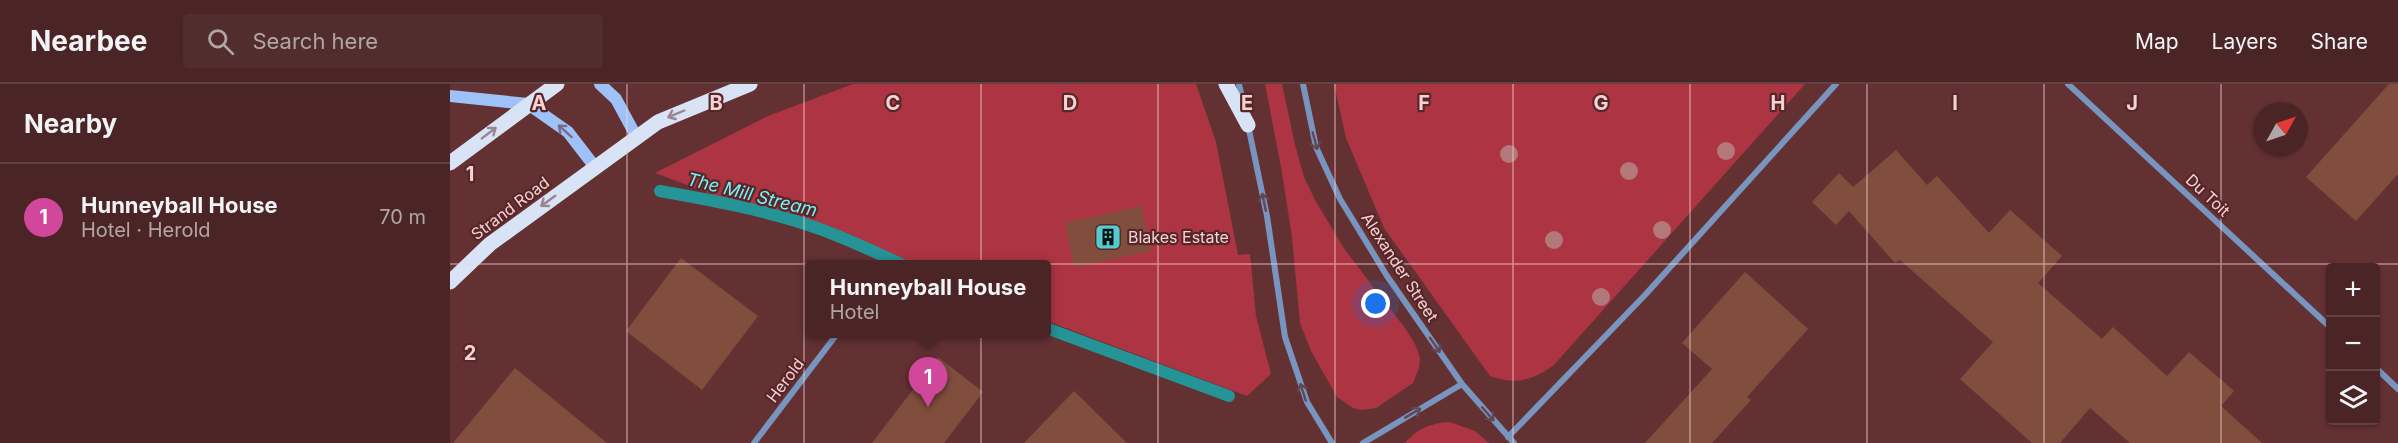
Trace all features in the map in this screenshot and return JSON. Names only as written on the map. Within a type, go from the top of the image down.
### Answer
[{"type":"main road","points":[[450,163],[557,84]]},
{"type":"main road","points":[[600,84],[616,99],[637,138]]},
{"type":"main road","name":"Strand Road","points":[[450,282],[490,244],[658,122],[750,84]]},
{"type":"main road","points":[[1226,84],[1248,125]]},
{"type":"main road","points":[[450,96],[528,104],[568,132],[595,167]]},
{"type":"street","points":[[1239,84],[1267,216],[1285,337],[1307,402],[1332,443]]},
{"type":"street","name":"Alexander Street","points":[[1303,84],[1316,147],[1340,199],[1387,276],[1462,384],[1514,443]]},
{"type":"street","points":[[1508,437],[1645,295],[1836,84]]},
{"type":"street","name":"Du Toit","points":[[2068,84],[2326,322]]},
{"type":"street","name":"Herold","points":[[754,443],[833,338]]},
{"type":"street","points":[[2379,371],[2398,389]]},
{"type":"street","points":[[1363,443],[1462,384]]},
{"type":"shaded area","points":[[853,84],[1196,84],[1216,142],[1238,255],[1250,254],[1256,316],[1271,374],[1247,396],[1051,322],[1051,260],[886,260],[655,173],[768,116]]},
{"type":"shaded area","points":[[1265,84],[1282,84],[1304,177],[1315,200],[1345,250],[1405,328],[1420,358],[1413,383],[1376,408],[1362,410],[1353,408],[1337,397],[1311,351],[1300,323],[1292,237]]},
{"type":"shaded area","points":[[1334,84],[1805,84],[1553,366],[1530,378],[1515,381],[1490,376],[1384,228],[1346,138]]},
{"type":"shaded area","points":[[1450,422],[1475,431],[1489,443],[1405,443],[1425,427]]},
{"type":"building","points":[[2389,84],[2398,84],[2398,174],[2356,221],[2306,177]]},
{"type":"building","points":[[1896,150],[1927,185],[1937,176],[1989,233],[2010,210],[2062,256],[2038,283],[2102,339],[2113,327],[2167,376],[2189,352],[2234,391],[2221,406],[2262,443],[2130,443],[2090,408],[2060,443],[2032,443],[1960,379],[1993,342],[1900,260],[1895,263],[1849,211],[1836,225],[1812,202],[1839,173],[1853,187]]},
{"type":"building","name":"Blakes Estate","points":[[1141,206],[1151,251],[1074,267],[1065,223]]},
{"type":"building","points":[[681,258],[758,316],[702,390],[626,331]]},
{"type":"building","points":[[1745,272],[1808,329],[1747,397],[1751,400],[1712,443],[1645,443],[1712,369],[1682,343]]},
{"type":"building","points":[[938,357],[983,392],[944,443],[872,443]]},
{"type":"building","points":[[515,368],[607,443],[453,443]]},
{"type":"building","points":[[1074,391],[1127,443],[1024,443]]},
{"type":"waterway","name":"The Mill Stream","points":[[660,191],[735,205],[790,219],[832,233],[892,260]]},
{"type":"waterway","name":"The Mill Stream","points":[[1051,330],[1229,396]]},
{"type":"place","name":"Blakes Estate","points":[[1108,237]]},
{"type":"place","name":"Hunneyball House","points":[[928,407]]}]
